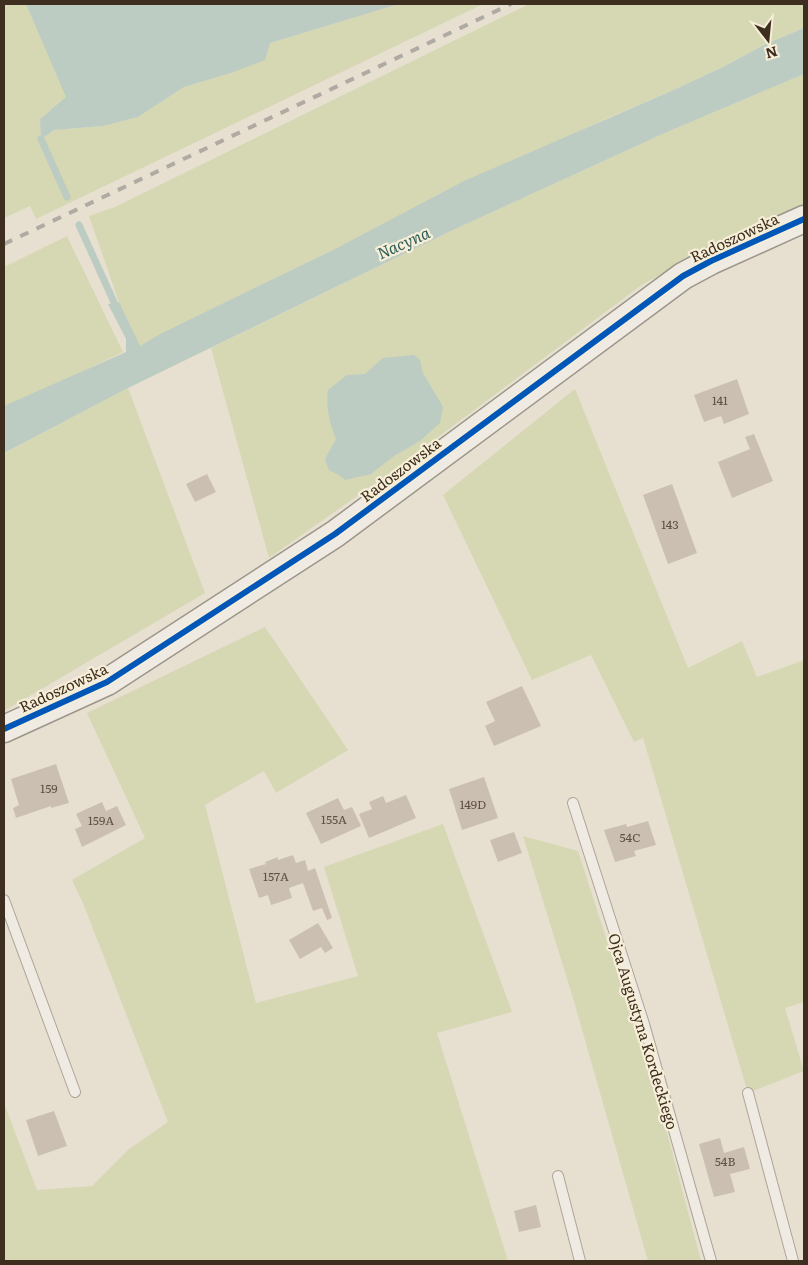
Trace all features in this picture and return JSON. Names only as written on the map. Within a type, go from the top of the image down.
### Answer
[{"type":"street","name":"Radoszowska","points":[[4,729],[107,682],[335,534],[683,276],[736,249],[804,219]]},
{"type":"lane","name":"Ojca Augustyna Kordeckiego","points":[[573,803],[644,1024],[711,1261]]},
{"type":"lane","points":[[4,900],[75,1092]]},
{"type":"lane","points":[[748,1093],[793,1261]]},
{"type":"lane","points":[[558,1176],[580,1261]]},
{"type":"green space","points":[[4,4],[26,4],[67,97],[40,119],[41,139],[54,130],[103,126],[138,117],[184,87],[231,73],[270,43],[399,4],[483,4],[36,219],[30,206],[4,218]]},
{"type":"green space","points":[[529,4],[804,4],[804,28],[766,44],[721,68],[669,92],[539,150],[160,334],[139,347],[119,302],[89,216],[115,207]]},
{"type":"green space","points":[[804,74],[804,207],[714,247],[643,284],[394,470],[269,558],[211,348],[453,230],[667,132]]},
{"type":"green space","points":[[67,236],[123,352],[4,409],[4,267]]},
{"type":"green space","points":[[128,388],[205,593],[4,711],[4,453]]},
{"type":"green space","points":[[575,389],[688,668],[742,641],[757,677],[804,660],[804,1002],[785,1008],[804,1071],[748,1093],[643,738],[634,742],[591,655],[532,680],[443,495]]},
{"type":"green space","points":[[265,627],[348,750],[276,793],[264,771],[205,805],[256,1003],[358,976],[324,867],[443,824],[512,1012],[437,1033],[508,1261],[4,1261],[4,1103],[37,1190],[92,1186],[129,1149],[168,1122],[83,903],[72,880],[145,838],[87,713]]},
{"type":"green space","points":[[523,836],[578,851],[658,1099],[701,1261],[648,1261],[573,998]]},
{"type":"water","points":[[26,4],[399,4],[270,43],[265,60],[231,73],[184,87],[138,117],[103,126],[54,130],[41,139],[40,119],[66,97]]},
{"type":"water","name":"Nacyna","points":[[804,28],[804,74],[667,132],[453,230],[128,388],[4,453],[4,406],[126,352],[126,339],[108,304],[119,302],[140,346],[160,334],[337,248],[464,181],[669,92],[721,68],[766,44]]},
{"type":"water","points":[[414,355],[420,360],[423,373],[443,407],[440,423],[420,441],[394,456],[371,474],[345,480],[329,470],[325,459],[336,439],[327,403],[328,390],[347,375],[365,374],[383,358]]},
{"type":"building","points":[[737,379],[749,414],[724,424],[721,416],[704,422],[694,395]]},
{"type":"building","points":[[754,434],[773,481],[732,498],[718,462],[750,449],[745,437]]},
{"type":"building","points":[[207,474],[216,492],[195,502],[186,484]]},
{"type":"building","points":[[672,484],[697,553],[668,564],[643,495]]},
{"type":"building","points":[[522,686],[541,726],[494,746],[485,726],[495,721],[486,702]]},
{"type":"building","points":[[56,764],[69,803],[51,808],[51,806],[16,818],[13,808],[19,805],[11,779]]},
{"type":"building","points":[[484,777],[498,818],[462,830],[449,789]]},
{"type":"building","points":[[406,795],[416,818],[369,838],[359,814],[372,809],[369,802],[383,796],[386,803]]},
{"type":"building","points":[[338,798],[344,810],[352,807],[361,826],[321,844],[306,813]]},
{"type":"building","points":[[102,802],[106,811],[117,806],[126,825],[82,847],[75,829],[82,826],[76,814]]},
{"type":"building","points":[[648,821],[656,845],[634,851],[636,856],[615,862],[604,830],[626,824],[627,827]]},
{"type":"building","points":[[514,832],[522,853],[498,862],[490,840]]},
{"type":"building","points":[[293,855],[296,863],[305,860],[308,871],[315,868],[332,918],[327,920],[322,908],[313,911],[303,883],[289,888],[292,898],[271,905],[268,895],[259,898],[249,869],[266,864],[265,862],[278,857],[278,860]]},
{"type":"building","points":[[318,923],[333,948],[325,953],[321,947],[300,959],[289,940]]},
{"type":"building","points":[[54,1111],[67,1146],[38,1156],[26,1120]]},
{"type":"building","points":[[720,1138],[724,1153],[744,1147],[750,1169],[730,1174],[735,1192],[714,1197],[699,1144]]},
{"type":"building","points":[[536,1205],[541,1227],[519,1232],[514,1211]]},
{"type":"waterway","points":[[41,139],[67,197]]},
{"type":"waterway","points":[[79,225],[118,311]]},
{"type":"railway","points":[[4,244],[511,4]]},
{"type":"cycle path","points":[[4,729],[107,682],[335,534],[683,276],[711,261],[804,219]]}]
